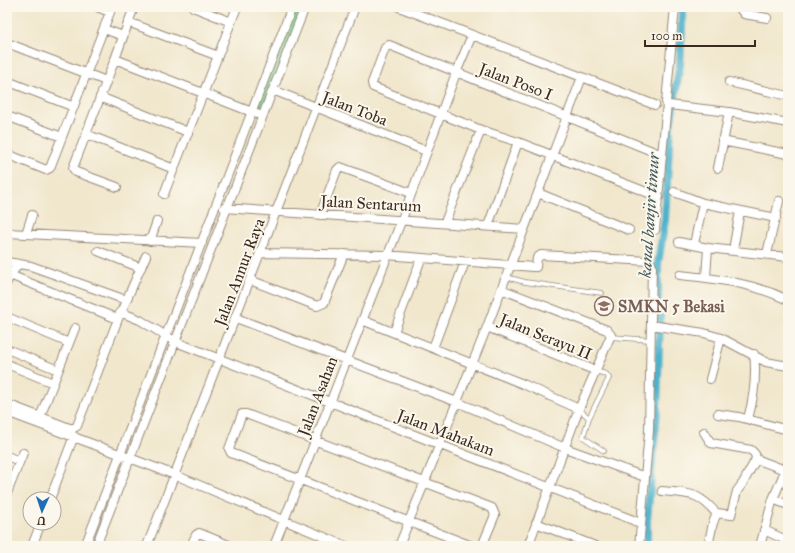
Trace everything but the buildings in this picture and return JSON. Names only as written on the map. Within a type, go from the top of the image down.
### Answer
[{"type":"street","points":[[7,154],[48,170],[52,166],[111,10],[97,7]]},
{"type":"street","points":[[118,187],[73,170],[134,7]]},
{"type":"street","points":[[193,7],[231,22]]},
{"type":"street","points":[[164,194],[205,93],[237,7]]},
{"type":"street","points":[[85,546],[292,7]]},
{"type":"street","points":[[96,546],[305,7]]},
{"type":"street","name":"Jalan Annur Raya","points":[[147,546],[236,318],[260,252],[278,211],[355,7]]},
{"type":"street","points":[[399,7],[410,9],[472,35],[655,105]]},
{"type":"street","points":[[656,230],[668,105],[666,92],[675,7]]},
{"type":"street","points":[[739,7],[744,14],[767,18]]},
{"type":"street","points":[[128,22],[218,56]]},
{"type":"street","points":[[104,29],[123,36]]},
{"type":"street","name":"Jalan Asahan","points":[[274,546],[386,255],[402,219],[426,151],[472,35]]},
{"type":"street","points":[[7,43],[106,82]]},
{"type":"street","name":"Jalan Poso I","points":[[441,113],[372,86],[385,48],[389,45],[662,155]]},
{"type":"street","points":[[115,58],[263,116]]},
{"type":"street","points":[[400,546],[408,522],[487,327],[582,77]]},
{"type":"street","points":[[7,81],[74,107]]},
{"type":"street","points":[[729,82],[788,96]]},
{"type":"street","name":"Jalan Toba","points":[[273,90],[426,151]]},
{"type":"street","points":[[100,97],[188,132]]},
{"type":"street","points":[[668,105],[729,112],[788,123]]},
{"type":"street","points":[[718,168],[722,141],[729,112]]},
{"type":"street","points":[[441,113],[481,130],[518,142],[659,197]]},
{"type":"street","points":[[7,116],[62,137]]},
{"type":"street","points":[[445,222],[481,130]]},
{"type":"street","points":[[86,134],[174,169]]},
{"type":"street","points":[[722,141],[788,154]]},
{"type":"street","points":[[488,226],[518,142]]},
{"type":"street","points":[[320,215],[337,170],[340,167],[411,193]]},
{"type":"street","points":[[674,192],[703,203],[776,218]]},
{"type":"street","points":[[538,193],[629,230]]},
{"type":"street","points":[[767,254],[779,201]]},
{"type":"street","points":[[694,244],[703,203]]},
{"type":"street","name":"Jalan Sentarum","points":[[215,208],[402,219],[524,229]]},
{"type":"street","points":[[733,250],[740,211]]},
{"type":"street","points":[[26,234],[32,215]]},
{"type":"street","points":[[150,241],[157,221]]},
{"type":"street","points":[[7,233],[202,243]]},
{"type":"street","points":[[679,242],[708,248],[788,257]]},
{"type":"street","points":[[706,278],[708,248]]},
{"type":"street","points":[[98,251],[141,268]]},
{"type":"street","points":[[260,252],[386,255],[536,267],[538,258],[541,255],[649,261],[652,266],[656,325],[652,340],[645,477],[639,546]]},
{"type":"street","points":[[250,280],[317,306],[321,306],[324,303],[344,254]]},
{"type":"street","points":[[7,404],[72,429],[77,426],[119,316],[146,256]]},
{"type":"street","points":[[394,332],[421,259]]},
{"type":"street","points":[[7,262],[31,266],[126,300]]},
{"type":"street","points":[[433,348],[465,262]]},
{"type":"street","points":[[9,278],[19,264]]},
{"type":"street","points":[[680,275],[735,281],[763,288],[788,300]]},
{"type":"street","name":"Jalan Mahakam","points":[[9,278],[119,316],[140,320],[176,342],[551,487],[634,520],[641,525]]},
{"type":"street","points":[[501,289],[607,330],[611,337],[594,370],[528,546]]},
{"type":"street","points":[[7,317],[69,343]]},
{"type":"street","points":[[236,318],[345,361],[457,402],[565,448],[645,477]]},
{"type":"street","points":[[362,320],[523,384],[579,409]]},
{"type":"street","points":[[656,325],[704,332],[721,338],[754,354],[766,362],[788,366]]},
{"type":"street","name":"Jalan Serayu II","points":[[487,327],[594,370]]},
{"type":"street","points":[[40,417],[75,328]]},
{"type":"street","points":[[710,379],[721,338]]},
{"type":"street","points":[[7,349],[58,370]]},
{"type":"street","points":[[748,419],[756,385],[754,354]]},
{"type":"street","points":[[7,364],[53,383]]},
{"type":"street","points":[[7,412],[175,475],[346,546]]},
{"type":"street","points":[[472,546],[231,453],[229,449],[244,413],[315,439],[494,510],[495,515],[482,546]]},
{"type":"street","points":[[718,414],[748,419],[788,430]]},
{"type":"street","points":[[662,491],[693,494],[700,497],[717,514],[731,515],[737,490],[743,483],[756,459],[755,454],[752,450],[711,443],[704,432]]},
{"type":"street","points":[[53,491],[74,436]]},
{"type":"street","points":[[7,456],[21,457],[7,493]]},
{"type":"street","points":[[756,459],[787,467],[773,499],[760,546]]},
{"type":"street","points":[[773,499],[788,505]]},
{"type":"street","points":[[708,546],[717,514]]},
{"type":"street","points":[[536,523],[595,546]]},
{"type":"street","points":[[764,530],[788,541]]},
{"type":"street","points":[[32,546],[38,531]]},
{"type":"street","points":[[191,546],[196,535],[199,533],[231,546]]},
{"type":"lane","points":[[506,277],[525,282],[602,293]]},
{"type":"lane","points":[[611,337],[652,340]]},
{"type":"lane","points":[[594,370],[606,374],[609,378],[589,418],[583,437],[604,451]]},
{"type":"lane","points":[[579,409],[589,418]]},
{"type":"green space","points":[[292,7],[305,7],[263,116],[252,112]]},
{"type":"waterway","name":"kanal banjir timur","points":[[647,546],[647,521],[657,407],[660,318],[658,301],[658,263],[665,220],[670,126],[680,65],[683,7]]},
{"type":"place","name":"SMKN 5 Bekasi","points":[[604,306]]}]
